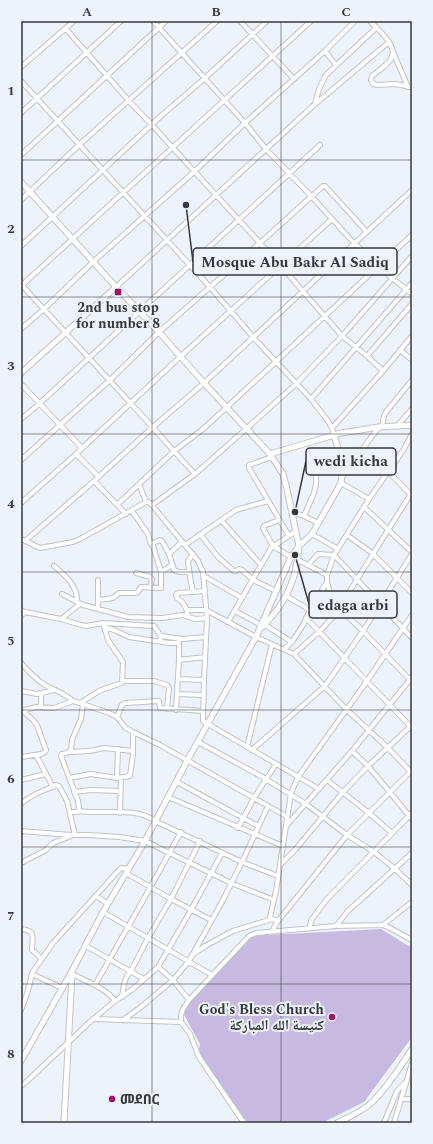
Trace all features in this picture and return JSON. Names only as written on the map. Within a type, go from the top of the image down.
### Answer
[{"type":"street","points":[[21,67],[74,21]]},
{"type":"street","points":[[21,112],[121,21]]},
{"type":"street","points":[[153,21],[245,123],[266,149],[354,243],[412,294]]},
{"type":"street","points":[[21,155],[166,21]]},
{"type":"street","points":[[21,200],[79,145],[217,21]]},
{"type":"street","points":[[240,21],[294,79]]},
{"type":"street","points":[[21,246],[152,124],[267,21]]},
{"type":"street","points":[[195,474],[173,452],[153,427],[21,285],[124,193],[311,21]]},
{"type":"street","points":[[21,329],[195,171],[245,123],[325,51],[355,21]]},
{"type":"street","points":[[370,21],[389,42],[410,87]]},
{"type":"street","points":[[66,28],[129,101],[217,195],[342,336],[367,356],[383,372]]},
{"type":"street","points":[[314,105],[326,75],[376,28]]},
{"type":"street","points":[[21,373],[314,105],[389,42]]},
{"type":"street","points":[[325,51],[336,65]]},
{"type":"street","points":[[393,52],[391,58],[372,76],[371,80],[373,84],[376,85],[395,84],[410,87]]},
{"type":"street","points":[[21,81],[311,399],[332,428],[343,466],[341,483],[312,534],[299,546],[291,557],[262,626],[187,761],[145,841],[103,912],[72,972],[21,1061]]},
{"type":"street","points":[[21,419],[190,266],[320,145]]},
{"type":"street","points":[[21,182],[271,456],[283,474],[299,546],[298,560],[295,575],[286,596],[262,626]]},
{"type":"street","points":[[21,460],[110,380],[159,332],[322,186],[325,186],[366,231]]},
{"type":"street","points":[[146,502],[73,542],[40,548],[23,540],[94,482],[153,427],[204,383],[366,231],[412,190]]},
{"type":"street","points":[[21,502],[76,454],[280,265],[332,219]]},
{"type":"street","points":[[117,505],[173,452],[203,429],[412,235]]},
{"type":"street","points":[[152,505],[195,474],[297,383],[342,336],[412,256]]},
{"type":"street","points":[[311,399],[412,282]]},
{"type":"street","points":[[367,356],[412,304]]},
{"type":"street","points":[[332,428],[383,372],[412,336]]},
{"type":"street","points":[[400,350],[412,360]]},
{"type":"street","points":[[342,477],[381,427],[386,412],[412,380]]},
{"type":"street","points":[[21,384],[82,448]]},
{"type":"street","points":[[397,426],[412,409]]},
{"type":"street","points":[[289,536],[248,466],[271,456],[341,433],[412,424]]},
{"type":"street","points":[[286,827],[352,751],[411,679],[339,608],[330,593],[327,575],[334,555],[369,499],[404,449],[412,434]]},
{"type":"street","points":[[407,441],[412,445]]},
{"type":"street","points":[[294,654],[320,631],[334,616],[372,553],[411,494],[388,473],[364,447]]},
{"type":"street","points":[[76,454],[99,477]]},
{"type":"street","points":[[304,516],[314,493],[316,484],[316,468]]},
{"type":"street","points":[[94,482],[126,514]]},
{"type":"street","points":[[341,483],[369,499]]},
{"type":"street","points":[[139,484],[146,502],[152,505],[192,554],[200,565],[204,576],[207,618],[203,720],[319,789]]},
{"type":"street","points":[[169,554],[183,543],[200,534],[236,510],[268,501]]},
{"type":"street","points":[[252,750],[325,686],[363,631],[412,553],[364,507]]},
{"type":"street","points":[[99,600],[113,598],[119,593],[137,593],[141,587],[161,588],[161,572],[151,544],[146,531],[132,511]]},
{"type":"street","points":[[292,512],[318,523]]},
{"type":"street","points":[[221,520],[261,565]]},
{"type":"street","points":[[279,520],[263,527],[272,546],[291,557]]},
{"type":"street","points":[[228,622],[272,546],[296,531]]},
{"type":"street","points":[[200,534],[228,567],[235,572],[239,569],[242,570],[253,580],[276,591]]},
{"type":"street","points":[[312,534],[338,549]]},
{"type":"street","points":[[347,535],[372,553],[412,593]]},
{"type":"street","points":[[151,544],[161,540],[169,554],[174,570],[189,572]]},
{"type":"street","points":[[192,554],[188,561],[193,592]]},
{"type":"street","points":[[308,565],[318,554],[334,555],[412,638]]},
{"type":"street","points":[[298,560],[327,575]]},
{"type":"street","points":[[161,572],[172,565]]},
{"type":"street","points":[[54,566],[68,578],[77,594],[79,603]]},
{"type":"street","points":[[136,573],[152,579],[150,588]]},
{"type":"street","points":[[204,576],[242,598]]},
{"type":"street","points":[[98,580],[98,609]]},
{"type":"street","points":[[284,649],[292,642],[303,625],[327,582]]},
{"type":"street","points":[[188,616],[187,610],[182,601],[176,597],[176,595],[178,593],[205,591]]},
{"type":"street","points":[[62,594],[83,606],[128,616],[162,618],[188,616],[195,619],[207,618]]},
{"type":"street","points":[[286,596],[310,610]]},
{"type":"street","points":[[61,619],[79,603]]},
{"type":"street","points":[[187,610],[206,610],[256,637],[294,654],[346,709],[412,771],[347,835],[278,921],[272,931]]},
{"type":"street","points":[[21,616],[23,611],[86,626],[128,624],[154,626],[161,636],[179,641]]},
{"type":"street","points":[[235,611],[292,642]]},
{"type":"street","points":[[272,919],[270,917],[280,865],[286,827],[286,816],[291,794],[298,777],[412,615]]},
{"type":"street","points":[[128,616],[128,624]]},
{"type":"street","points":[[280,865],[343,792],[368,766],[411,727],[306,618]]},
{"type":"street","points":[[104,625],[129,637],[169,643],[206,637]]},
{"type":"street","points":[[104,625],[111,645],[121,657],[123,662],[123,681]]},
{"type":"street","points":[[160,641],[161,636]]},
{"type":"street","points":[[176,710],[179,641]]},
{"type":"street","points":[[247,747],[272,644]]},
{"type":"street","points":[[179,660],[205,657]]},
{"type":"street","points":[[21,663],[35,679],[68,696],[72,701]]},
{"type":"street","points":[[178,679],[204,680]]},
{"type":"street","points":[[82,703],[101,690],[120,684],[123,681],[137,680],[162,682],[168,686],[169,695],[167,709]]},
{"type":"street","points":[[21,691],[41,693],[54,690]]},
{"type":"street","points":[[41,693],[41,706]]},
{"type":"street","points":[[169,695],[204,695]]},
{"type":"street","points":[[22,711],[41,706],[54,708],[72,701],[82,703],[117,717],[126,728],[286,816]]},
{"type":"street","points":[[117,717],[122,704],[159,701],[160,708],[203,712]]},
{"type":"street","points":[[70,752],[72,740],[81,719],[82,703]]},
{"type":"street","points":[[21,757],[45,752],[37,726],[33,720],[22,711]]},
{"type":"street","points":[[69,778],[91,774],[119,778],[130,776],[133,751],[133,732]]},
{"type":"street","points":[[198,742],[267,779],[306,804],[347,835],[374,852],[412,885]]},
{"type":"street","points":[[79,811],[78,801],[61,758],[62,754],[104,748],[133,751]]},
{"type":"street","points":[[118,749],[121,790],[120,812]]},
{"type":"street","points":[[309,928],[312,919],[327,899],[358,866],[411,816],[368,766],[352,751]]},
{"type":"street","points":[[36,755],[53,787]]},
{"type":"street","points":[[238,828],[254,798],[276,764]]},
{"type":"street","points":[[21,780],[46,774]]},
{"type":"street","points":[[21,776],[21,784]]},
{"type":"street","points":[[327,780],[369,812],[392,833]]},
{"type":"street","points":[[177,782],[258,826]]},
{"type":"street","points":[[21,804],[33,795],[59,786],[66,797],[70,812],[73,835]]},
{"type":"street","points":[[74,792],[91,790],[121,790]]},
{"type":"street","points":[[168,797],[283,846]]},
{"type":"street","points":[[123,1020],[173,980],[189,961],[242,862],[268,806]]},
{"type":"street","points":[[70,812],[120,812],[149,816],[155,821],[200,841],[222,853],[278,876]]},
{"type":"street","points":[[21,831],[119,837],[145,841],[231,882],[274,900]]},
{"type":"street","points":[[95,985],[181,832]]},
{"type":"street","points":[[21,863],[46,850],[53,843],[73,835]]},
{"type":"street","points":[[122,997],[124,984],[148,938],[171,899],[200,841]]},
{"type":"street","points":[[21,1086],[93,1019],[122,997],[158,966],[222,853]]},
{"type":"street","points":[[336,926],[348,911],[412,853]]},
{"type":"street","points":[[21,1010],[32,974],[42,958],[53,943],[121,869],[127,871],[150,888],[211,920]]},
{"type":"street","points":[[96,896],[108,904]]},
{"type":"street","points":[[383,925],[412,902]]},
{"type":"street","points":[[103,912],[212,975]]},
{"type":"street","points":[[192,955],[233,931],[272,919],[278,921]]},
{"type":"street","points":[[244,1123],[199,1057],[190,1034],[181,1022],[183,1009],[189,1000],[252,934],[336,926],[383,925],[412,940]]},
{"type":"street","points":[[21,929],[28,930],[31,933],[34,940],[32,950],[42,958]]},
{"type":"street","points":[[86,946],[144,979]]},
{"type":"street","points":[[158,966],[173,980],[189,1000]]},
{"type":"street","points":[[72,972],[107,992],[115,1001]]},
{"type":"street","points":[[64,1123],[72,972]]},
{"type":"street","points":[[32,974],[62,988]]},
{"type":"street","points":[[93,1019],[181,1022]]},
{"type":"street","points":[[338,1123],[371,1104],[402,1065],[412,1049]]},
{"type":"street","points":[[394,1123],[412,1063],[402,1065]]},
{"type":"street","points":[[384,1123],[397,1091],[406,1083]]},
{"type":"street","points":[[401,1099],[412,1098]]},
{"type":"shaded area","points":[[381,929],[412,948],[412,1037],[364,1102],[322,1123],[248,1123],[198,1055],[200,1044],[182,1011],[251,936]]},
{"type":"place","name":"Mosque Abu Bakr Al Sadiq","points":[[186,205]]},
{"type":"place","name":"2nd bus stop for number 8","points":[[118,292]]},
{"type":"place","name":"wedi kicha","points":[[295,512]]},
{"type":"place","name":"edaga arbi","points":[[295,555]]},
{"type":"place","name":"God's Bless Church كنيسة الله المباركة","points":[[332,1017]]},
{"type":"place","name":"መደበር","points":[[112,1099]]}]
